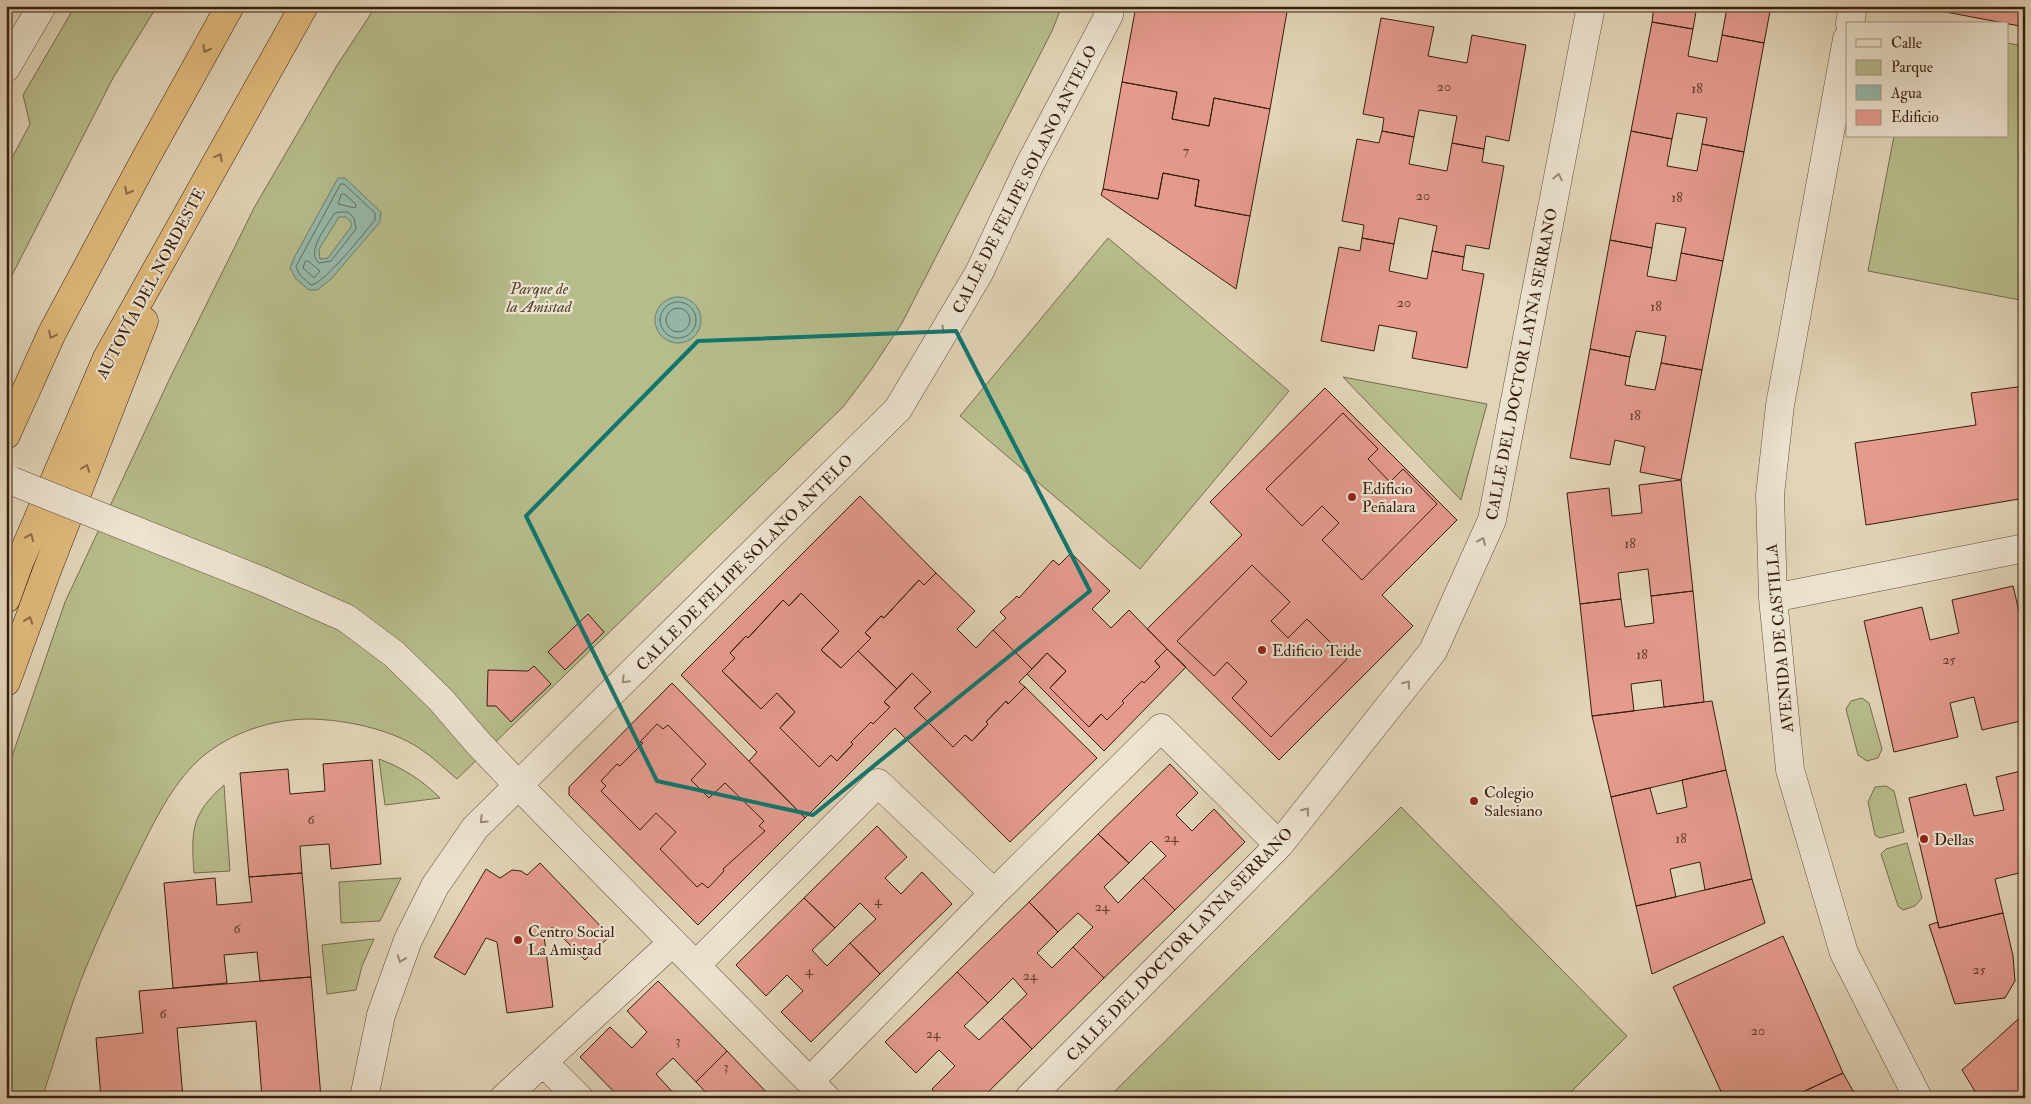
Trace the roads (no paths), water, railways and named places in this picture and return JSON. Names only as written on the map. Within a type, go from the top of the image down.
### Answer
[{"type":"highway","points":[[8,426],[52,333],[230,6]]},
{"type":"highway","name":"AUTOVÍA DEL NORDESTE","points":[[6,599],[19,563],[107,358],[304,6]]},
{"type":"highway","points":[[6,682],[124,369],[199,191]]},
{"type":"street","points":[[6,68],[42,6]]},
{"type":"street","name":"CALLE DE FELIPE SOLANO ANTELO","points":[[364,1098],[381,1015],[408,940],[435,886],[475,828],[898,409],[979,273],[1030,164],[1109,15],[1110,6]]},
{"type":"street","name":"CALLE DEL DOCTOR LAYNA SERRANO","points":[[1029,1098],[1279,845],[1433,651],[1492,520],[1591,6]]},
{"type":"street","points":[[1850,22],[1853,6]]},
{"type":"street","name":"AVENIDA DE CASTILLA","points":[[1846,43],[1780,405],[1770,495],[1773,598],[1790,770],[1844,954],[1918,1098]]},
{"type":"street","points":[[12,480],[262,581],[346,618],[394,654],[441,700],[518,785],[818,1090],[994,893],[1161,728],[1279,845]]},
{"type":"street","points":[[1773,598],[2025,548]]},
{"type":"street","points":[[696,965],[878,784],[994,893]]},
{"type":"street","points":[[504,1098],[674,942]]},
{"type":"street","points":[[544,1062],[579,1098]]},
{"type":"water","points":[[338,178],[345,178],[381,212],[380,222],[331,279],[317,290],[309,290],[296,279],[290,268]],"holes":[[[339,217],[346,217],[351,222],[351,227],[328,258],[320,259],[319,249]]]},
{"type":"water","points":[[678,297],[691,301],[697,307],[701,320],[697,333],[691,339],[678,343],[665,339],[659,333],[655,320],[659,307],[665,301]]},
{"type":"place","name":"Edificio Peñalara","points":[[1352,497]]},
{"type":"place","name":"Edificio Teide","points":[[1262,650]]},
{"type":"place","name":"Colegio Salesiano","points":[[1474,801]]},
{"type":"place","name":"Dellas","points":[[1924,839]]},
{"type":"place","name":"Centro Social La Amistad","points":[[518,940]]},
{"type":"park label","name":"Parque de la Amistad","points":[[539,297]]}]
